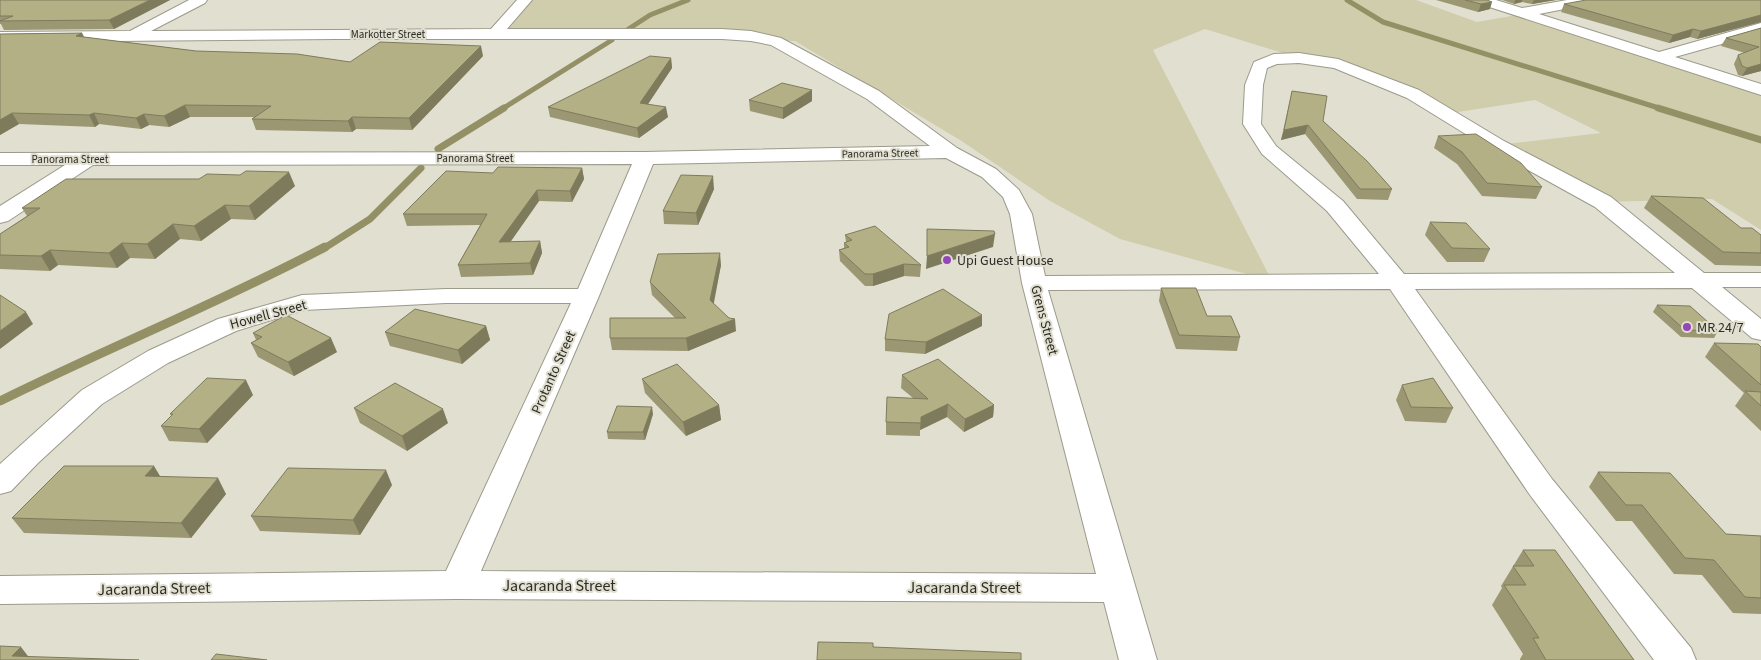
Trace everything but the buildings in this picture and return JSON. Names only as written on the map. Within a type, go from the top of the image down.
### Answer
[{"type":"street","points":[[131,36],[200,0]]},
{"type":"street","points":[[494,35],[525,0]]},
{"type":"street","points":[[1482,0],[1761,90]]},
{"type":"street","points":[[1522,13],[1590,0]]},
{"type":"street","points":[[1658,57],[1761,28]]},
{"type":"street","name":"Markotter Street","points":[[0,38],[722,34],[751,36],[776,41]]},
{"type":"street","name":"Grens Street","points":[[776,41],[873,95],[950,152],[990,173],[1012,194],[1021,214],[1034,282],[1138,660]]},
{"type":"street","points":[[1677,660],[1541,487],[1396,280],[1335,206],[1269,150],[1252,124],[1254,84],[1260,65],[1274,59],[1300,58],[1338,64],[1413,94],[1603,202],[1761,332]]},
{"type":"street","name":"Panorama Street","points":[[0,159],[645,158],[950,152]]},
{"type":"street","name":"Protanto Street","points":[[457,585],[587,296],[645,158]]},
{"type":"street","points":[[0,216],[88,160]]},
{"type":"street","points":[[1034,282],[1761,280]]},
{"type":"street","name":"Howell Street","points":[[0,483],[27,454],[92,397],[158,357],[227,325],[302,303],[446,296],[587,296]]},
{"type":"street","name":"Jacaranda Street","points":[[0,590],[457,585],[1118,588]]},
{"type":"shaded area","points":[[525,0],[1416,0],[1477,22],[1517,15],[1761,93],[1761,230],[1712,199],[1603,202],[1497,145],[1601,133],[1535,100],[1445,114],[1361,72],[1299,58],[1205,29],[1153,50],[1272,281],[1120,239],[1050,201],[960,140],[795,41],[776,41],[751,36],[494,35]]},
{"type":"waterway","points":[[627,30],[650,15],[688,0]]},
{"type":"waterway","points":[[1347,0],[1383,22],[1662,109]]},
{"type":"waterway","points":[[502,109],[612,40]]},
{"type":"waterway","points":[[438,149],[504,108]]},
{"type":"waterway","points":[[1658,108],[1761,140]]},
{"type":"waterway","points":[[323,249],[370,219],[421,168]]},
{"type":"waterway","points":[[0,401],[245,287],[325,247]]},
{"type":"place","name":"Upi Guest House","points":[[947,260]]},
{"type":"place","name":"MR 24/7","points":[[1687,327]]}]
